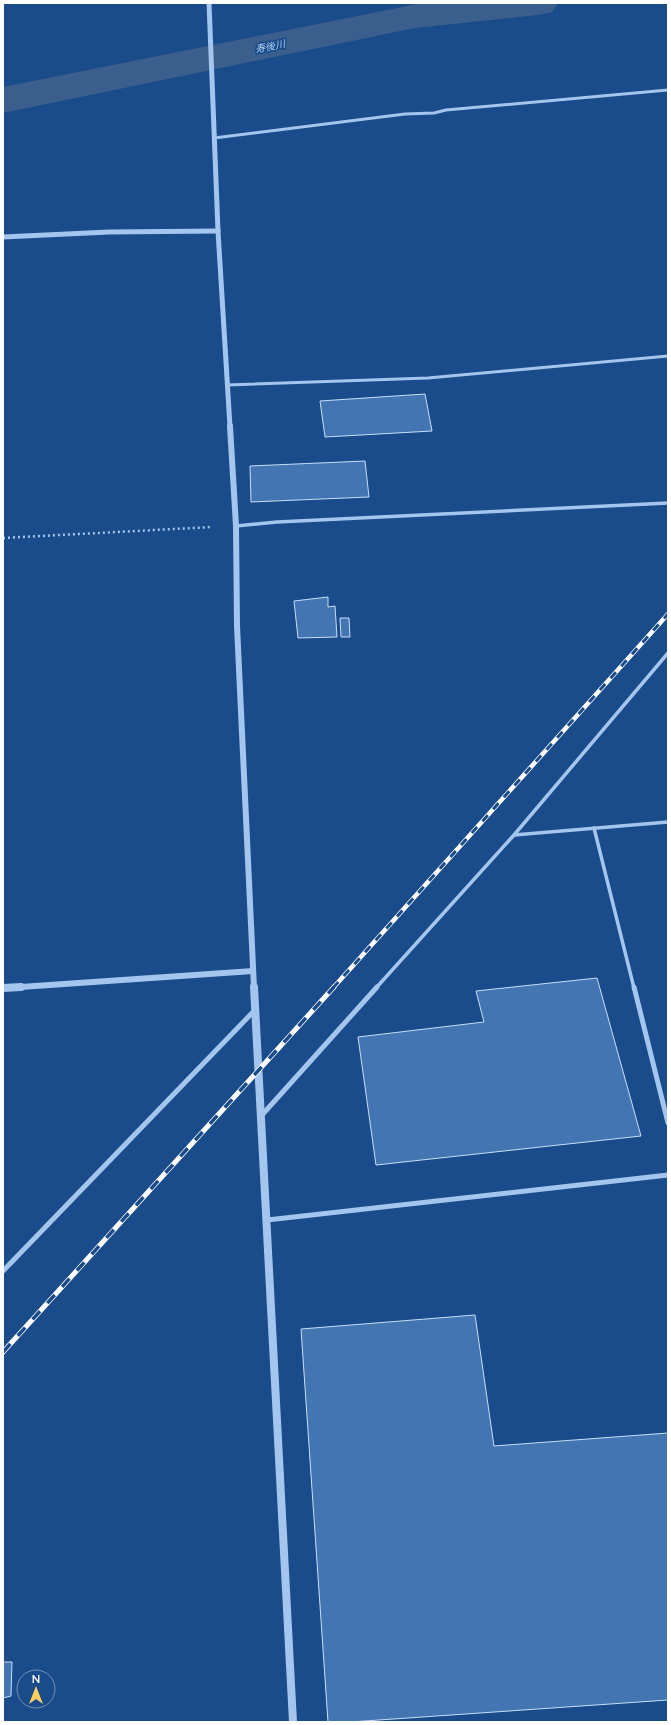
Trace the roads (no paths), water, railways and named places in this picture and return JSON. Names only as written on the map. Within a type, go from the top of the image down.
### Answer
[{"type":"street","points":[[208,3],[218,231],[236,526],[237,626],[253,971],[293,1722]]},
{"type":"street","points":[[214,138],[405,114],[434,113],[446,110],[668,90]]},
{"type":"street","points":[[3,237],[109,232],[218,231]]},
{"type":"street","points":[[227,385],[428,378],[668,356]]},
{"type":"street","points":[[236,526],[277,522],[668,503]]},
{"type":"street","points":[[261,1116],[514,835],[668,653]]},
{"type":"street","points":[[514,835],[668,822]]},
{"type":"street","points":[[594,828],[668,1123]]},
{"type":"street","points":[[3,988],[253,971]]},
{"type":"street","points":[[3,1271],[256,1010]]},
{"type":"street","points":[[266,1221],[668,1175]]},
{"type":"waterway","name":"寿後川","points":[[3,100],[415,16],[538,3]]},
{"type":"railway","points":[[333,988],[668,614]]},
{"type":"railway","points":[[3,1352],[334,987]]}]
